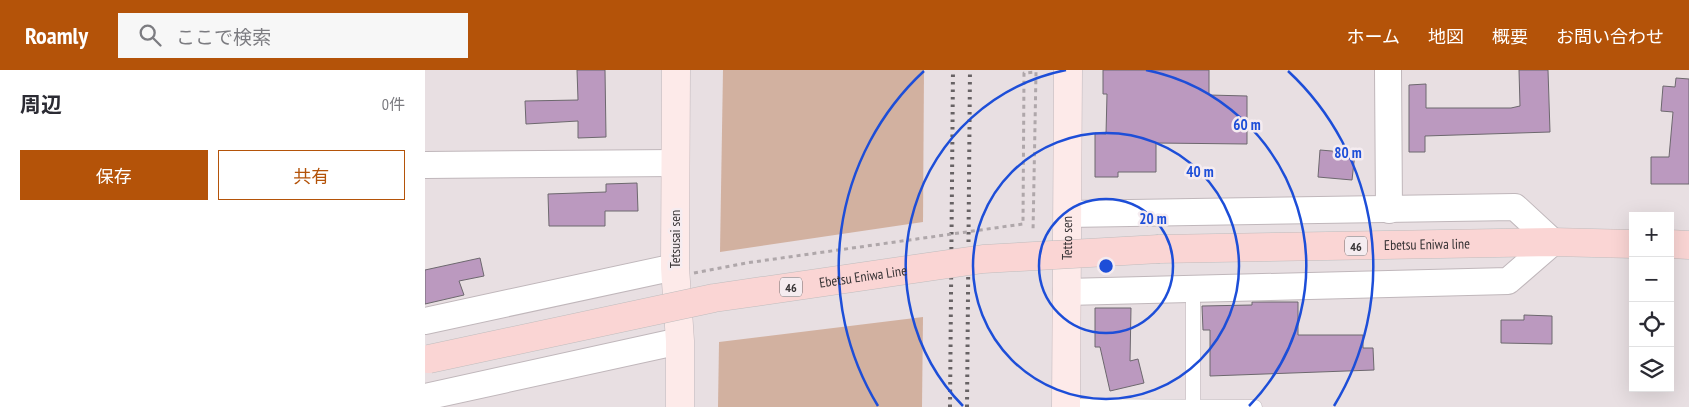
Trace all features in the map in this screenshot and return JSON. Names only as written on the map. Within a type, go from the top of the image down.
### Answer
[{"type":"main road","name":"Ebetsu Eniwa line","points":[[1159,249],[1553,242],[1629,244]]},
{"type":"main road","points":[[1674,244],[1689,244]]},
{"type":"main road","name":"Ebetsu Eniwa Line","points":[[427,360],[714,298],[983,259],[1159,249]]},
{"type":"street","name":"Tetsusai sen","points":[[676,70],[675,164],[684,270],[680,340],[680,407]]},
{"type":"street","name":"Tetto sen","points":[[1066,406],[1068,70]]},
{"type":"street","points":[[1388,70],[1389,210]]},
{"type":"street","points":[[425,165],[675,164]]},
{"type":"street","points":[[1066,292],[1508,281],[1553,242],[1515,208],[1067,214]]},
{"type":"street","points":[[425,321],[684,270]]},
{"type":"street","points":[[425,397],[463,398],[680,340]]},
{"type":"lane","points":[[1193,288],[1193,406]]},
{"type":"lane","points":[[1066,406],[1255,407]]},
{"type":"path","points":[[684,270],[1023,224],[1023,73],[1035,72],[1033,233]]},
{"type":"shaded area","points":[[723,70],[924,70],[923,222],[720,252]]},
{"type":"shaded area","points":[[923,317],[922,407],[718,407],[719,342]]},
{"type":"building","points":[[577,70],[605,70],[606,137],[578,138],[578,121],[526,124],[525,101],[578,100]]},
{"type":"building","points":[[1103,70],[1209,70],[1209,95],[1247,96],[1247,144],[1156,143],[1156,172],[1118,172],[1118,177],[1095,177],[1095,133],[1106,134],[1107,94],[1103,94]]},
{"type":"building","points":[[1519,70],[1548,70],[1550,132],[1425,136],[1425,152],[1409,152],[1409,85],[1426,84],[1426,108],[1511,108],[1520,106]]},
{"type":"building","points":[[1676,78],[1689,79],[1689,184],[1651,184],[1651,157],[1669,157],[1673,112],[1661,111],[1663,86],[1675,87]]},
{"type":"building","points":[[1320,150],[1355,153],[1352,180],[1318,177]]},
{"type":"building","points":[[637,183],[638,211],[605,211],[605,226],[549,226],[548,194],[606,192],[606,184]]},
{"type":"building","points":[[480,258],[484,276],[459,281],[464,295],[425,304],[425,270]]},
{"type":"building","points":[[1252,302],[1298,302],[1298,335],[1363,335],[1363,348],[1373,348],[1374,370],[1210,376],[1210,330],[1203,330],[1202,306],[1252,305]]},
{"type":"building","points":[[1095,308],[1131,308],[1130,361],[1138,359],[1144,383],[1110,391],[1100,347],[1095,347]]},
{"type":"building","points":[[1524,315],[1552,316],[1552,344],[1501,343],[1501,320],[1524,320]]},
{"type":"railway","points":[[950,407],[953,70]]},
{"type":"railway","points":[[967,407],[970,70]]}]
